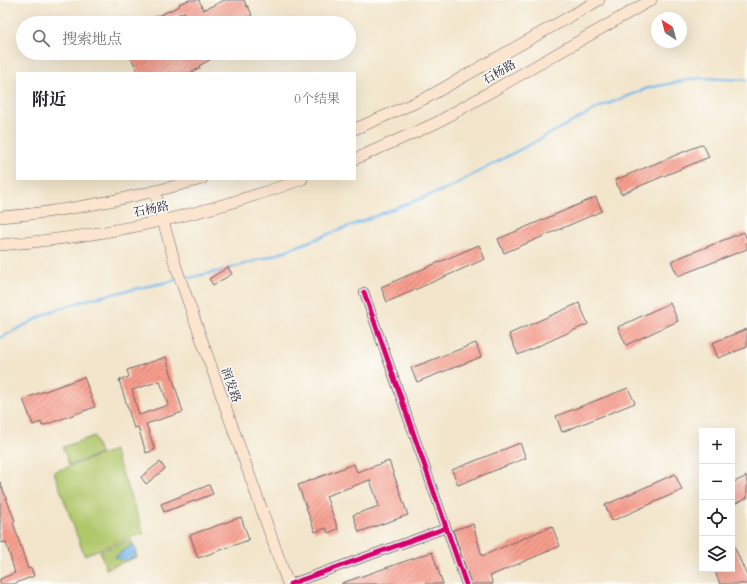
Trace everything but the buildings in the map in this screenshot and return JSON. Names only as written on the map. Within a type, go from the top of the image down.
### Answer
[{"type":"main road","name":"石杨路","points":[[356,129],[426,98],[599,0]]},
{"type":"main road","name":"石杨路","points":[[356,159],[436,122],[651,0]]},
{"type":"main road","name":"石杨路","points":[[0,217],[80,207],[155,192],[198,180]]},
{"type":"main road","name":"石杨路","points":[[0,245],[72,238],[186,215],[277,189],[300,180]]},
{"type":"main road","name":"润发路","points":[[155,192],[176,267],[289,584]]},
{"type":"street","points":[[364,292],[466,584]]},
{"type":"street","points":[[289,584],[446,528]]},
{"type":"green space","points":[[94,436],[100,454],[69,465],[63,447]]},
{"type":"green space","points":[[114,450],[144,533],[84,555],[54,472]]},
{"type":"green space","points":[[131,540],[137,557],[106,569],[100,551]]},
{"type":"water","points":[[133,544],[136,549],[135,556],[124,560],[115,557]]},
{"type":"waterway","points":[[184,279],[224,270],[272,256],[448,188],[600,107],[648,88],[698,78],[747,80]]},
{"type":"waterway","points":[[0,338],[52,311],[89,299],[177,280]]},
{"type":"cycle path","points":[[364,292],[466,584]]},
{"type":"cycle path","points":[[290,584],[446,528]]}]
